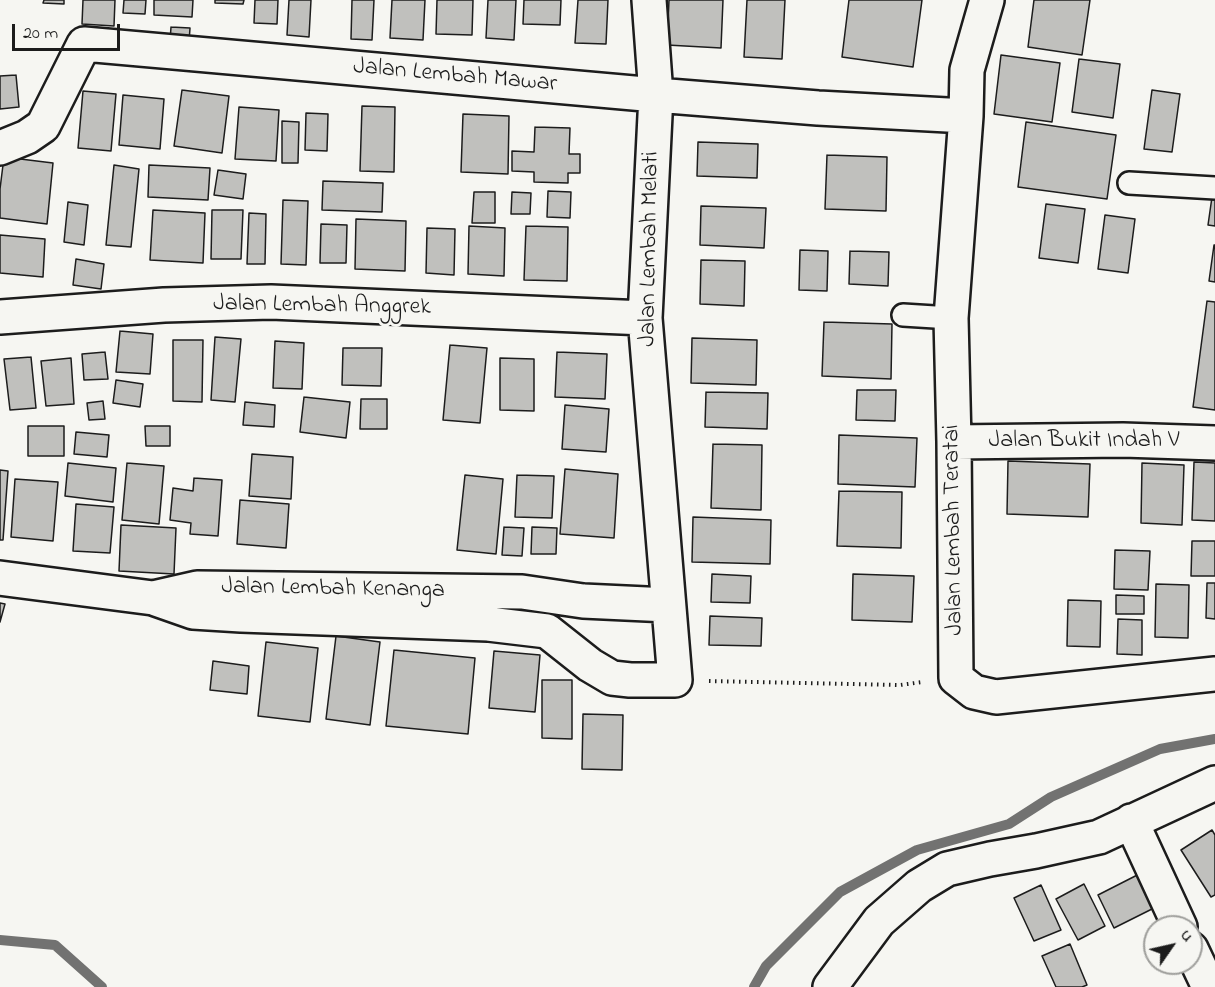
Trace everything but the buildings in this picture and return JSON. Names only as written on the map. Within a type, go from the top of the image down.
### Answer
[{"type":"street","name":"Jalan Lembah Melati","points":[[649,0],[656,95],[645,318],[675,680]]},
{"type":"street","name":"Jalan Lembah Teratai","points":[[987,0],[967,70],[966,116],[951,318],[956,678],[974,692],[996,697],[1215,674]]},
{"type":"street","name":"Jalan Lembah Mawar","points":[[0,148],[43,126],[84,44],[656,95],[818,108],[966,116]]},
{"type":"street","name":"Jalan Lembah Anggrek","points":[[0,317],[164,305],[271,302],[645,318]]},
{"type":"street","name":"Jalan Bukit Indah V","points":[[954,442],[1123,440],[1215,443]]},
{"type":"street","name":"Jalan Lembah Kenanga","points":[[0,578],[153,598],[197,588],[522,592],[583,601],[668,605]]},
{"type":"street","points":[[153,598],[193,612],[488,624],[547,631],[590,665],[612,678],[675,680]]},
{"type":"street","points":[[830,987],[879,921],[919,886],[947,869],[1099,837],[1215,783]]},
{"type":"street","points":[[1131,821],[1174,915]]},
{"type":"lane","points":[[1129,183],[1215,188]]},
{"type":"lane","points":[[903,315],[951,318]]},
{"type":"path","points":[[675,680],[900,685]]},
{"type":"waterway","points":[[754,987],[766,966],[840,892],[917,850],[1009,824],[1051,797],[1160,749],[1215,739]]},
{"type":"waterway","points":[[0,940],[55,945],[102,987]]}]
